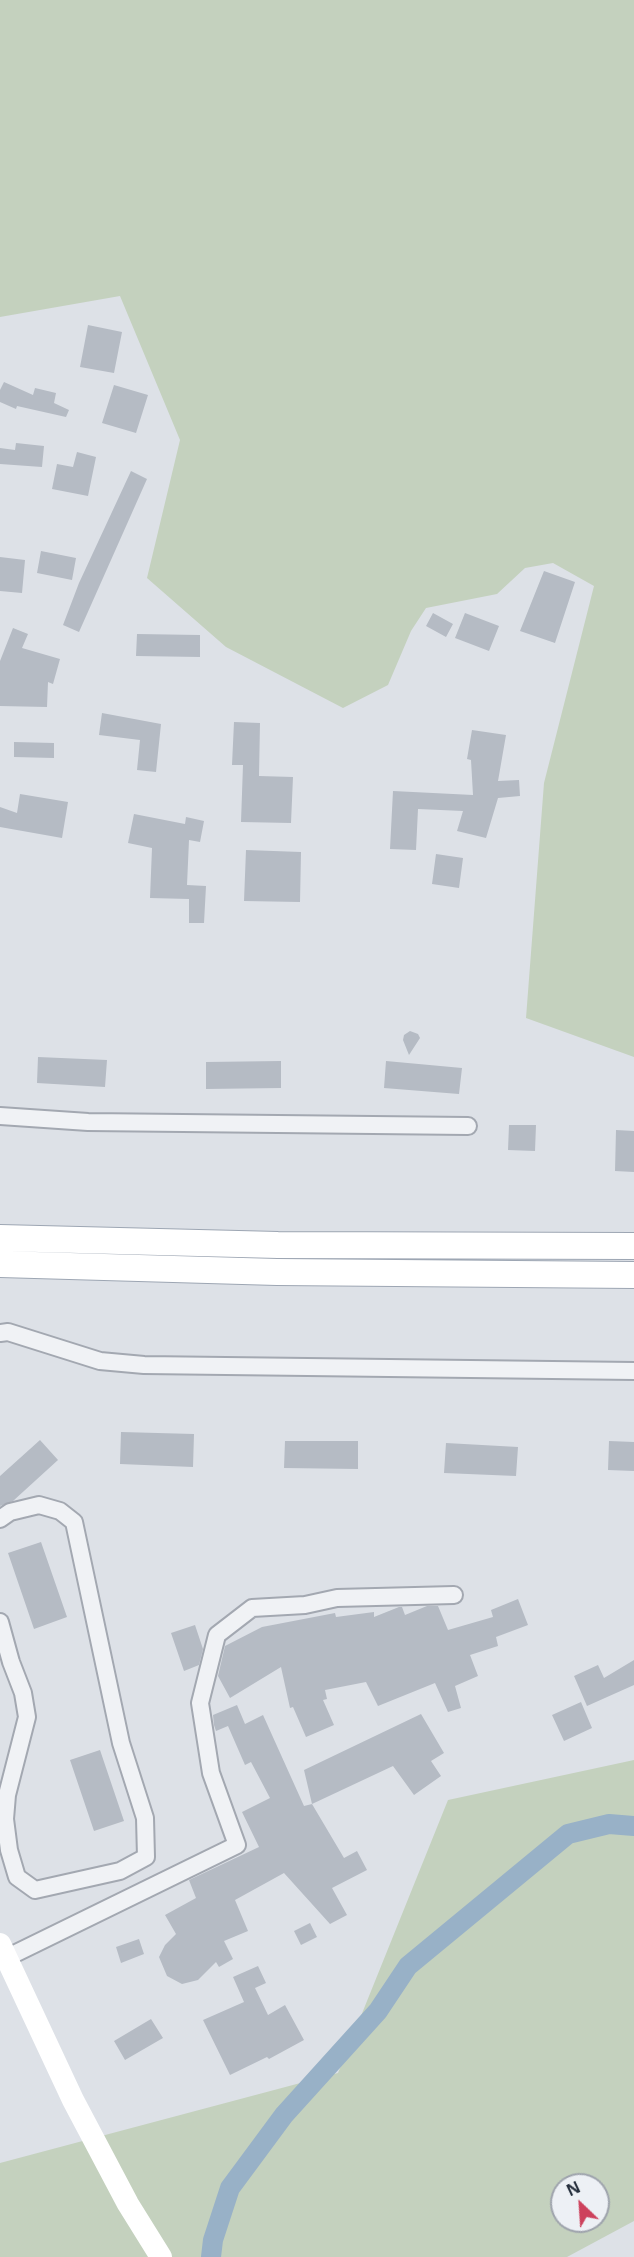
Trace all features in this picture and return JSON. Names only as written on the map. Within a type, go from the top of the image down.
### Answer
[{"type":"main road","points":[[0,1238],[278,1245],[634,1246]]},
{"type":"main road","points":[[0,1264],[277,1272],[634,1275]]},
{"type":"street","points":[[0,1116],[88,1122],[468,1126]]},
{"type":"street","points":[[0,1333],[8,1332],[100,1361],[144,1365],[634,1371]]},
{"type":"street","points":[[0,1519],[10,1512],[39,1505],[60,1511],[74,1522],[118,1733],[145,1818],[146,1857],[120,1871],[35,1890],[17,1877],[9,1850],[5,1819],[7,1795],[27,1717],[23,1693],[5,1664],[0,1622]]},
{"type":"street","points":[[161,2257],[128,2204],[73,2100],[3,1951],[237,1845],[211,1773],[200,1703],[217,1635],[252,1608],[305,1605],[337,1598],[454,1594]]},
{"type":"green space","points":[[0,0],[634,0],[634,1057],[526,1018],[544,783],[594,586],[553,563],[525,568],[497,594],[426,608],[411,631],[388,685],[343,708],[226,647],[147,578],[180,440],[120,296],[0,317]]},
{"type":"green space","points":[[634,1760],[634,2221],[567,2257],[0,2257],[0,2163],[338,2073],[448,1800]]},
{"type":"building","points":[[88,325],[122,332],[114,373],[80,367]]},
{"type":"building","points":[[4,382],[33,395],[35,388],[56,393],[54,403],[69,410],[66,417],[17,406],[16,409],[0,402],[0,390]]},
{"type":"building","points":[[114,385],[148,395],[136,433],[102,423]]},
{"type":"building","points":[[16,443],[44,446],[42,467],[0,464],[0,448],[15,450]]},
{"type":"building","points":[[77,452],[96,457],[88,496],[52,489],[57,464],[73,467]]},
{"type":"building","points":[[131,471],[147,479],[79,632],[63,625],[79,583]]},
{"type":"building","points":[[41,551],[76,558],[72,580],[37,573]]},
{"type":"building","points":[[0,557],[25,560],[22,593],[0,591]]},
{"type":"building","points":[[544,571],[575,582],[555,643],[520,631]]},
{"type":"building","points":[[433,613],[453,624],[446,637],[426,626]]},
{"type":"building","points":[[465,613],[499,626],[489,651],[455,638]]},
{"type":"building","points":[[13,628],[28,634],[22,648],[60,659],[53,684],[48,682],[47,707],[0,706],[0,661]]},
{"type":"building","points":[[137,634],[200,635],[200,657],[136,656]]},
{"type":"building","points":[[102,713],[161,724],[156,772],[137,770],[140,740],[99,735]]},
{"type":"building","points":[[234,722],[260,723],[259,776],[293,777],[291,823],[241,822],[243,765],[232,765]]},
{"type":"building","points":[[472,730],[506,735],[498,781],[519,780],[520,796],[498,798],[486,838],[457,831],[463,811],[418,809],[416,850],[390,849],[393,791],[473,795],[471,760],[467,759]]},
{"type":"building","points":[[14,742],[54,743],[54,758],[14,757]]},
{"type":"building","points":[[20,794],[68,802],[62,838],[0,827],[0,807],[17,813]]},
{"type":"building","points":[[134,814],[185,824],[186,817],[204,821],[200,842],[189,840],[187,885],[206,886],[204,923],[189,923],[189,899],[150,898],[152,848],[128,843]]},
{"type":"building","points":[[246,850],[301,852],[300,902],[244,901]]},
{"type":"building","points":[[436,854],[463,858],[459,888],[432,884]]},
{"type":"building","points":[[410,1031],[418,1034],[420,1038],[409,1055],[403,1040],[404,1035]]},
{"type":"building","points":[[38,1057],[107,1060],[105,1087],[37,1083]]},
{"type":"building","points":[[281,1061],[281,1088],[206,1089],[206,1062]]},
{"type":"building","points":[[386,1061],[462,1068],[459,1094],[384,1088]]},
{"type":"building","points":[[509,1125],[536,1125],[535,1151],[508,1150]]},
{"type":"building","points":[[616,1130],[634,1131],[634,1172],[615,1171]]},
{"type":"building","points":[[121,1432],[194,1434],[193,1467],[120,1464]]},
{"type":"building","points":[[40,1440],[58,1460],[13,1501],[0,1506],[0,1476]]},
{"type":"building","points":[[285,1441],[358,1441],[358,1469],[284,1468]]},
{"type":"building","points":[[609,1441],[634,1442],[634,1471],[608,1470]]},
{"type":"building","points":[[446,1443],[518,1447],[516,1476],[444,1473]]},
{"type":"building","points":[[41,1542],[67,1617],[34,1629],[8,1553]]},
{"type":"building","points":[[518,1599],[528,1625],[496,1637],[498,1646],[470,1655],[478,1676],[455,1686],[461,1708],[448,1712],[435,1683],[378,1706],[366,1682],[325,1690],[327,1699],[323,1700],[334,1725],[306,1737],[293,1707],[290,1708],[281,1667],[230,1698],[218,1676],[225,1646],[262,1627],[335,1613],[336,1617],[374,1612],[374,1617],[402,1607],[405,1615],[427,1606],[438,1606],[448,1630],[493,1617],[491,1610]]},
{"type":"building","points":[[195,1625],[203,1649],[199,1665],[184,1671],[171,1633]]},
{"type":"building","points":[[634,1660],[634,1685],[587,1706],[574,1676],[598,1665],[604,1678]]},
{"type":"building","points":[[581,1702],[592,1728],[564,1741],[552,1715]]},
{"type":"building","points":[[237,1705],[245,1724],[263,1715],[304,1806],[312,1804],[344,1858],[357,1851],[367,1870],[332,1888],[347,1915],[330,1924],[284,1873],[235,1900],[248,1931],[224,1941],[233,1959],[219,1967],[216,1962],[198,1980],[182,1984],[167,1976],[159,1957],[165,1945],[176,1934],[165,1915],[196,1898],[189,1880],[259,1847],[242,1812],[270,1798],[251,1762],[245,1765],[228,1726],[216,1731],[213,1715]]},
{"type":"building","points":[[421,1714],[444,1753],[431,1761],[441,1776],[414,1795],[393,1766],[312,1804],[304,1770]]},
{"type":"building","points":[[100,1750],[124,1821],[94,1831],[70,1760]]},
{"type":"building","points":[[310,1923],[317,1937],[301,1945],[294,1931]]},
{"type":"building","points":[[139,1939],[144,1954],[121,1963],[116,1947]]},
{"type":"building","points":[[258,1966],[266,1983],[255,1988],[268,2015],[285,2005],[304,2040],[269,2059],[267,2057],[230,2075],[203,2020],[244,2002],[233,1977]]},
{"type":"building","points":[[151,2019],[163,2038],[125,2060],[114,2041]]},
{"type":"waterway","points":[[211,2257],[213,2240],[230,2188],[284,2115],[378,2011],[408,1966],[568,1834],[609,1824],[634,1826]]}]
